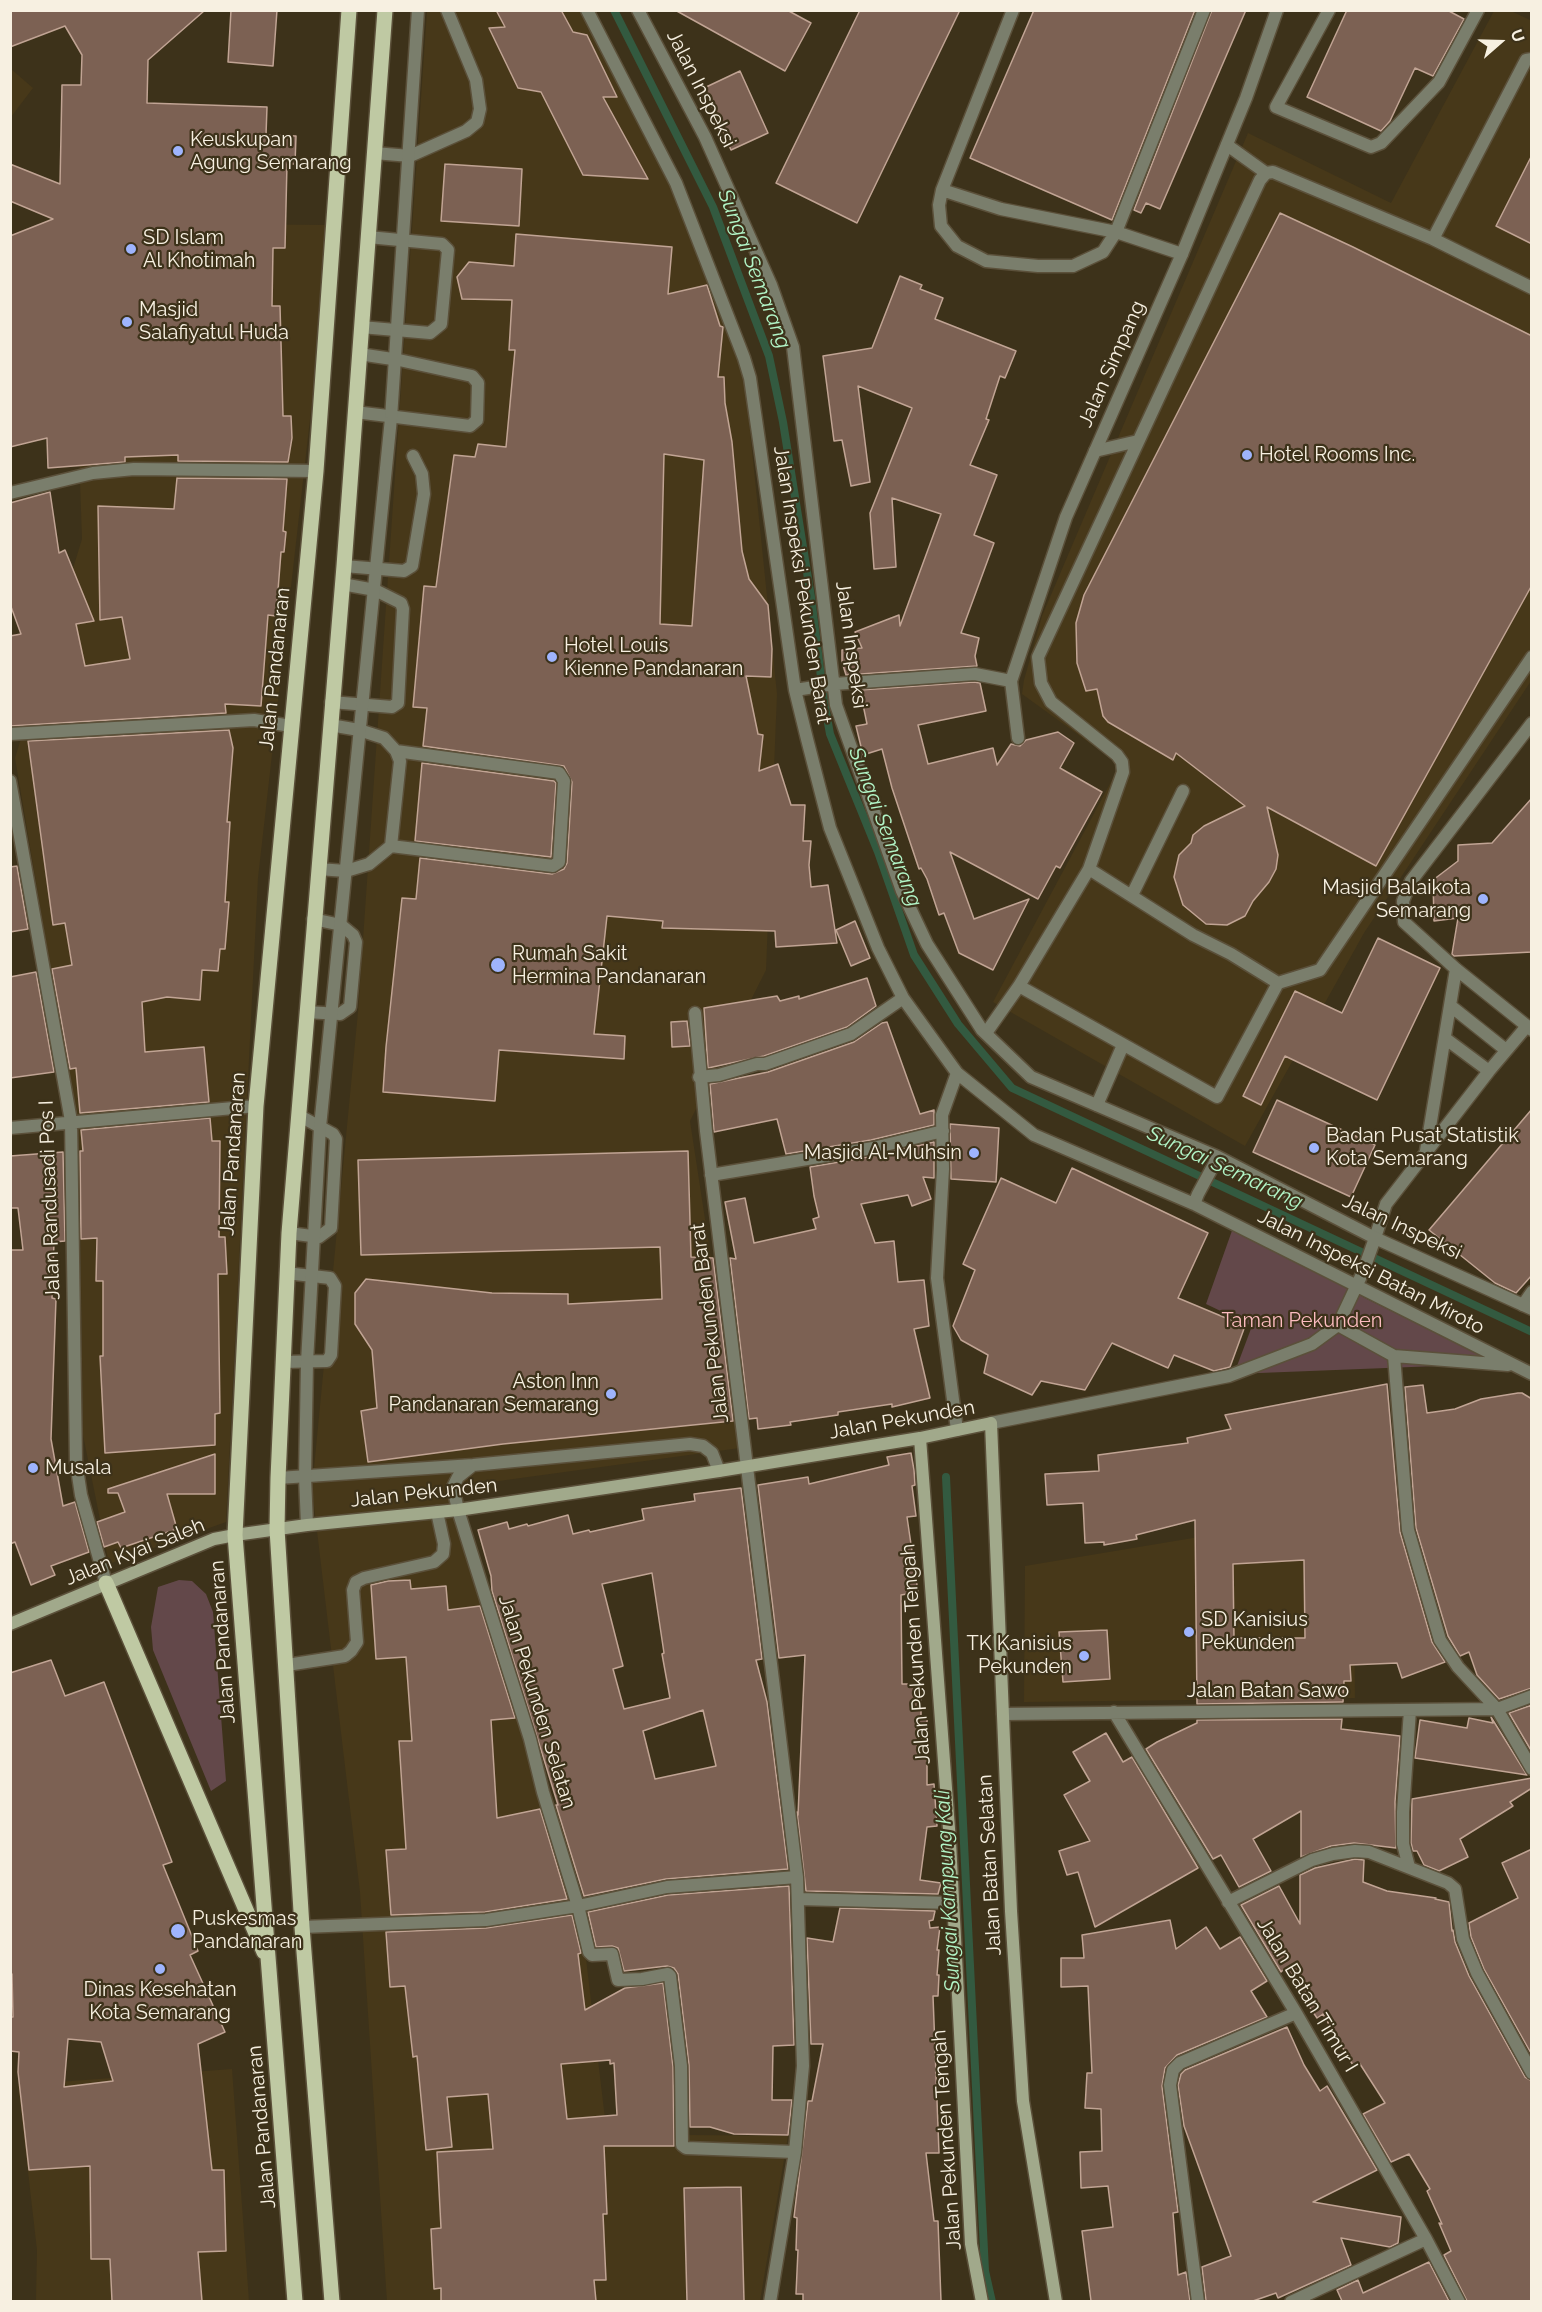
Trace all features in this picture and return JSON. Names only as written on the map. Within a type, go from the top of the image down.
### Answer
[{"type":"main road","name":"Jalan Pandanaran","points":[[295,2301],[235,1535],[256,1106],[316,471],[348,10]]},
{"type":"main road","points":[[332,2301],[302,1927],[277,1529],[278,1478],[286,1273],[313,919],[344,566],[385,10]]},
{"type":"main road","name":"Jalan Pekunden","points":[[277,1529],[458,1510],[719,1472],[920,1438],[991,1423]]},
{"type":"main road","name":"Jalan Batan Selatan","points":[[991,1423],[1011,1911],[1023,2101],[1056,2301]]},
{"type":"main road","name":"Jalan Pekunden Tengah","points":[[920,1438],[949,1830],[971,2244],[982,2301]]},
{"type":"main road","name":"Jalan Kyai Saleh","points":[[10,1624],[214,1539],[277,1529]]},
{"type":"main road","points":[[106,1583],[270,1966]]},
{"type":"street","points":[[307,1525],[305,1477],[307,1362],[320,1127],[391,418],[418,10]]},
{"type":"street","points":[[374,153],[410,156],[466,131],[477,122],[480,110],[476,80],[447,10]]},
{"type":"street","name":"Jalan Inspeksi Pekunden Barat","points":[[587,10],[676,183],[750,378],[797,689],[830,828],[878,948],[903,998],[957,1073],[1034,1135],[1196,1199]]},
{"type":"street","name":"Jalan Inspeksi","points":[[638,10],[705,137],[771,285],[793,347],[830,684],[902,891],[927,944],[986,1034],[1031,1077],[1217,1160],[1374,1243],[1527,1307]]},
{"type":"street","points":[[1013,10],[942,190],[939,205],[941,226],[957,246],[986,261],[1038,266],[1073,266],[1103,252],[1116,232],[1204,10]]},
{"type":"street","name":"Jalan Simpang","points":[[1018,738],[1011,681],[1066,517],[1182,254],[1246,98],[1277,10]]},
{"type":"street","points":[[1329,10],[1276,106],[1371,147],[1382,143],[1439,82],[1478,10]]},
{"type":"street","points":[[1433,239],[1530,60]]},
{"type":"street","points":[[1227,145],[1266,173]]},
{"type":"street","points":[[986,1034],[1019,986],[1089,870],[1123,772],[1122,762],[1117,755],[1051,702],[1041,683],[1038,657],[1260,180],[1266,173],[1273,172],[1433,239],[1532,288]]},
{"type":"street","points":[[942,190],[1001,209],[1116,232],[1182,254]]},
{"type":"street","points":[[361,327],[430,333],[441,324],[448,250],[442,244],[368,237]]},
{"type":"street","points":[[355,412],[470,426],[477,420],[478,382],[472,376],[359,354]]},
{"type":"street","points":[[1095,451],[1138,441]]},
{"type":"street","points":[[344,566],[404,571],[412,566],[424,494],[422,474],[413,456]]},
{"type":"street","points":[[10,493],[93,473],[124,470],[316,471]]},
{"type":"street","points":[[331,702],[392,707],[398,703],[403,609],[401,603],[375,590],[342,584]]},
{"type":"street","points":[[1019,986],[1217,1097],[1278,983],[1320,969],[1532,657]]},
{"type":"street","points":[[797,689],[830,684],[975,674],[1011,681]]},
{"type":"street","points":[[10,734],[254,720],[291,726]]},
{"type":"street","points":[[1515,1366],[1394,1356],[1338,1325],[1363,1272],[1386,1204],[1506,1050],[1529,1028],[1456,969],[1404,922],[1403,901],[1411,881],[1532,723]]},
{"type":"street","points":[[318,869],[346,871],[369,864],[391,846],[400,761],[396,751],[384,738],[359,730],[330,725]]},
{"type":"street","points":[[391,846],[553,866],[559,862],[564,781],[559,773],[396,751]]},
{"type":"street","name":"Jalan Randusadi Pos I","points":[[10,781],[71,1121],[76,1462],[81,1495],[106,1583]]},
{"type":"street","points":[[1132,895],[1183,791]]},
{"type":"street","points":[[1089,870],[1193,935],[1231,954],[1278,983]]},
{"type":"street","points":[[306,1012],[340,1014],[350,1007],[356,942],[353,935],[341,925],[313,919]]},
{"type":"street","points":[[1426,1152],[1452,1007],[1456,969]]},
{"type":"street","points":[[699,1077],[719,1075],[757,1064],[765,1064],[851,1034],[903,998]]},
{"type":"street","points":[[1452,1007],[1506,1050]]},
{"type":"street","name":"Jalan Pekunden Barat","points":[[695,1013],[699,1077],[747,1467]]},
{"type":"street","points":[[1446,1039],[1489,1071]]},
{"type":"street","points":[[1097,1105],[1123,1045]]},
{"type":"street","points":[[957,1073],[942,1115],[943,1169],[937,1278],[957,1430]]},
{"type":"street","points":[[10,1128],[256,1106]]},
{"type":"street","points":[[298,1115],[320,1127]]},
{"type":"street","points":[[711,1175],[873,1148],[943,1131]]},
{"type":"street","points":[[1196,1199],[1217,1160]]},
{"type":"street","name":"Jalan Inspeksi Batan Miroto","points":[[1196,1199],[1356,1286],[1532,1374]]},
{"type":"street","points":[[289,1233],[315,1236]]},
{"type":"street","points":[[282,1362],[327,1361],[331,1355],[334,1286],[330,1278],[286,1273]]},
{"type":"street","points":[[1527,1307],[1532,1292]]},
{"type":"street","name":"Jalan Pekunden","points":[[991,1423],[1229,1376],[1312,1344],[1338,1325]]},
{"type":"street","points":[[1394,1356],[1407,1530],[1440,1640],[1458,1667],[1497,1709],[1532,1768]]},
{"type":"street","points":[[278,1478],[473,1465],[690,1444],[703,1446],[712,1453],[719,1472]]},
{"type":"street","name":"Jalan Pekunden Selatan","points":[[473,1465],[458,1477],[453,1487],[458,1510],[530,1739],[589,1952],[612,1954],[616,1979],[642,1979],[668,1974],[670,1976],[681,2066],[682,2145],[684,2147],[795,2152]]},
{"type":"street","points":[[747,1467],[797,1877],[803,2066],[795,2152],[770,2301]]},
{"type":"street","points":[[287,1665],[345,1656],[351,1651],[357,1642],[353,1590],[356,1582],[364,1578],[435,1562],[442,1554],[444,1544],[437,1512]]},
{"type":"street","name":"Jalan Batan Sawo","points":[[1003,1714],[1497,1709],[1532,1696]]},
{"type":"street","points":[[1409,1867],[1403,1844],[1403,1812],[1410,1710]]},
{"type":"street","name":"Jalan Batan Timur I","points":[[1114,1712],[1296,2013],[1460,2301]]},
{"type":"street","points":[[1228,1902],[1312,1860],[1333,1854],[1369,1852],[1448,1883],[1455,1889],[1463,1939],[1477,1973],[1532,2073]]},
{"type":"street","points":[[302,1927],[486,1920],[578,1906],[667,1887],[797,1877]]},
{"type":"street","points":[[798,1899],[952,1903]]},
{"type":"street","points":[[1198,2301],[1170,2085],[1173,2070],[1180,2063],[1296,2013]]},
{"type":"street","points":[[1291,2301],[1426,2239]]},
{"type":"shaded area","points":[[427,11],[580,11],[673,190],[744,372],[777,694],[766,970],[690,1121],[740,1448],[455,1487],[471,1551],[575,1866],[606,2127],[685,2118],[687,2135],[788,2136],[760,2301],[387,2302],[360,1892],[312,1489],[358,1012]]},
{"type":"shaded area","points":[[1494,11],[1511,11],[1532,21],[1531,681],[1364,933],[1245,1146],[993,1002],[1120,765],[1022,694],[1024,680],[1042,616],[1248,133],[1391,203]]},
{"type":"shaded area","points":[[11,69],[33,88],[11,117]]},
{"type":"shaded area","points":[[71,223],[332,225],[258,878],[226,1522],[109,1564],[83,1435],[79,1137],[15,758],[82,539]]},
{"type":"shaded area","name":"SD Kanisius Pekunden","points":[[1235,1531],[1353,1541],[1355,1698],[1024,1702],[1025,1566]]},
{"type":"shaded area","points":[[232,2069],[249,2301],[36,2301],[37,2250],[18,2085]]},
{"type":"green space","name":"Taman Pekunden","points":[[1234,1225],[1367,1299],[1488,1358],[1437,1366],[1234,1374],[1252,1326],[1206,1304]]},
{"type":"green space","points":[[179,1580],[192,1581],[206,1594],[213,1612],[226,1781],[211,1791],[153,1650],[151,1627],[158,1587]]},
{"type":"building","points":[[10,10],[204,11],[148,60],[147,103],[267,107],[266,135],[296,136],[295,164],[287,164],[285,248],[273,248],[272,306],[280,306],[283,416],[291,416],[292,438],[288,462],[178,461],[178,455],[125,457],[125,462],[48,468],[47,438],[10,447],[10,236],[53,219],[10,201],[10,164],[60,184],[62,85],[81,85],[82,55],[65,26],[10,47]]},
{"type":"building","points":[[231,10],[277,10],[273,66],[228,62]]},
{"type":"building","points":[[496,10],[561,10],[573,32],[587,35],[617,97],[603,97],[648,179],[583,175],[541,92],[518,88],[489,28],[505,27]]},
{"type":"building","points":[[675,10],[787,10],[811,23],[785,71]]},
{"type":"building","points":[[860,10],[960,10],[857,223],[776,183]]},
{"type":"building","points":[[1034,10],[1195,10],[1112,220],[970,158]]},
{"type":"building","points":[[1212,10],[1246,10],[1160,209],[1146,203],[1141,213],[1134,210]]},
{"type":"building","points":[[1347,10],[1447,10],[1464,19],[1433,76],[1415,68],[1390,121],[1381,131],[1307,97]]},
{"type":"building","points":[[740,71],[768,133],[731,150],[704,88]]},
{"type":"building","points":[[1532,155],[1532,244],[1496,226]]},
{"type":"building","points":[[445,164],[522,169],[519,226],[441,221]]},
{"type":"building","points":[[1280,213],[1532,336],[1532,585],[1376,866],[1267,807],[1278,855],[1276,869],[1245,916],[1227,925],[1206,924],[1183,905],[1174,877],[1179,855],[1191,843],[1193,835],[1204,826],[1245,806],[1176,753],[1173,760],[1108,722],[1103,716],[1097,689],[1086,691],[1077,663],[1076,623],[1084,595]]},
{"type":"building","points":[[516,234],[672,247],[668,294],[707,285],[720,326],[723,327],[718,377],[724,377],[742,551],[749,579],[768,605],[772,649],[771,677],[746,676],[758,734],[763,735],[759,771],[778,764],[791,805],[805,805],[803,841],[811,841],[809,865],[811,887],[828,885],[837,943],[776,947],[775,931],[662,928],[663,921],[607,916],[594,1034],[625,1036],[624,1059],[499,1050],[495,1101],[383,1092],[402,898],[416,899],[420,858],[552,874],[564,869],[567,863],[572,782],[564,766],[423,746],[427,708],[413,707],[424,586],[436,587],[454,455],[475,457],[478,444],[506,447],[515,350],[509,350],[512,300],[462,299],[457,277],[469,262],[514,266]],"holes":[[[664,454],[704,460],[692,626],[660,624]]]},
{"type":"building","points":[[900,276],[922,285],[920,289],[943,298],[935,319],[1016,351],[1005,378],[1000,376],[986,419],[989,420],[970,465],[997,475],[974,535],[994,543],[961,633],[979,638],[975,656],[977,666],[846,675],[842,662],[842,650],[862,648],[855,632],[899,615],[900,626],[941,514],[892,498],[896,567],[874,569],[870,513],[912,408],[858,386],[870,482],[851,486],[842,440],[834,441],[823,356],[872,348]]},
{"type":"building","points":[[177,478],[287,479],[283,531],[286,532],[284,552],[281,552],[276,616],[268,615],[261,706],[225,704],[226,713],[10,726],[10,636],[21,634],[10,604],[10,503],[50,492],[59,553],[65,550],[94,621],[76,624],[85,666],[130,659],[122,617],[100,620],[98,506],[174,509]]},
{"type":"building","points":[[980,683],[986,711],[918,725],[928,764],[993,748],[997,765],[1011,744],[1020,746],[1026,740],[1058,732],[1074,743],[1060,768],[1102,792],[1060,868],[1056,866],[1038,899],[950,852],[974,919],[1029,899],[993,970],[959,953],[944,913],[939,915],[927,879],[921,868],[919,869],[892,788],[882,749],[863,755],[856,726],[867,724],[860,690]]},
{"type":"building","points":[[229,730],[233,748],[227,822],[230,822],[225,902],[229,902],[225,949],[220,949],[218,971],[202,970],[200,1000],[167,997],[142,1002],[145,1052],[204,1047],[209,1102],[80,1113],[76,1068],[70,1069],[52,969],[72,965],[65,923],[53,925],[28,741]]},
{"type":"building","points":[[422,763],[554,781],[556,783],[551,857],[415,841]]},
{"type":"building","name":"Masjid Balaikota Semarang","points":[[1532,798],[1532,952],[1454,956],[1452,954],[1458,918],[1434,921],[1433,880],[1458,861],[1458,845],[1492,843]]},
{"type":"building","points":[[17,866],[28,929],[10,932],[10,867]]},
{"type":"building","points":[[855,921],[870,958],[851,966],[836,930]]},
{"type":"building","points":[[1378,938],[1440,968],[1377,1100],[1285,1056],[1261,1105],[1243,1096],[1295,991],[1342,1013]]},
{"type":"building","points":[[36,972],[54,1072],[10,1078],[10,977]]},
{"type":"building","points":[[867,978],[876,1006],[847,1027],[764,1056],[708,1068],[704,1008],[777,996],[780,1001],[799,996],[799,999]]},
{"type":"building","points":[[687,1021],[690,1046],[672,1047],[671,1022]]},
{"type":"building","points":[[887,1022],[920,1114],[934,1110],[934,1125],[871,1140],[786,1154],[777,1119],[714,1132],[710,1084],[768,1072],[854,1042]]},
{"type":"building","name":"Badan Pusat Statistik Kota Semarang","points":[[1277,1100],[1375,1145],[1351,1197],[1253,1152]]},
{"type":"building","points":[[1532,1109],[1532,1275],[1516,1293],[1495,1283],[1429,1230]]},
{"type":"building","points":[[210,1118],[212,1141],[220,1141],[219,1237],[225,1237],[227,1274],[218,1274],[220,1413],[215,1414],[215,1445],[105,1453],[100,1356],[103,1356],[103,1281],[96,1281],[97,1238],[81,1239],[80,1151],[83,1151],[81,1130]]},
{"type":"building","name":"Masjid Al-Muhsin","points":[[950,1124],[999,1128],[996,1182],[951,1179]]},
{"type":"building","points":[[934,1142],[934,1178],[923,1177],[931,1199],[912,1206],[908,1195],[861,1204],[875,1243],[894,1241],[898,1282],[924,1280],[929,1326],[914,1329],[930,1398],[892,1407],[892,1404],[838,1412],[838,1415],[790,1422],[791,1425],[758,1429],[757,1418],[749,1419],[730,1258],[736,1259],[725,1202],[745,1198],[754,1243],[816,1229],[813,1219],[819,1217],[810,1167],[874,1156]]},
{"type":"building","points":[[688,1151],[691,1257],[713,1258],[733,1421],[503,1444],[368,1462],[361,1411],[377,1408],[372,1350],[355,1324],[355,1293],[366,1279],[492,1293],[568,1294],[568,1304],[662,1299],[660,1247],[361,1255],[358,1160]]},
{"type":"building","points":[[63,1152],[65,1241],[54,1242],[52,1298],[56,1299],[51,1439],[63,1506],[75,1502],[89,1552],[51,1566],[55,1575],[31,1585],[15,1542],[10,1544],[10,1250],[23,1250],[18,1208],[10,1208],[10,1156]]},
{"type":"building","points":[[1072,1168],[1208,1233],[1178,1298],[1245,1326],[1230,1367],[1214,1371],[1174,1355],[1168,1368],[1112,1343],[1085,1390],[1041,1381],[1032,1395],[984,1373],[988,1355],[961,1340],[953,1326],[975,1270],[963,1264],[1001,1178],[1056,1203]]},
{"type":"building","points":[[1387,1384],[1400,1532],[1432,1642],[1445,1662],[1402,1678],[1397,1663],[1350,1665],[1351,1681],[1344,1681],[1343,1702],[1197,1704],[1195,1520],[1136,1535],[1137,1539],[1104,1545],[1104,1542],[1085,1543],[1083,1503],[1047,1505],[1045,1474],[1099,1471],[1098,1455],[1188,1443],[1187,1438],[1231,1429],[1225,1415]],"holes":[[[1304,1560],[1305,1638],[1234,1638],[1233,1564]]]},
{"type":"building","points":[[1423,1385],[1427,1413],[1455,1409],[1481,1399],[1518,1393],[1532,1399],[1532,1688],[1499,1699],[1477,1675],[1469,1652],[1460,1656],[1448,1636],[1416,1528],[1405,1387]]},
{"type":"building","points":[[911,1453],[916,1516],[907,1517],[918,1592],[901,1595],[902,1684],[921,1684],[921,1719],[927,1719],[927,1785],[934,1784],[937,1826],[927,1827],[920,1880],[941,1883],[938,1894],[806,1891],[797,1812],[798,1815],[805,1655],[779,1658],[758,1485],[808,1477],[809,1484],[889,1465],[887,1457]]},
{"type":"building","points":[[215,1454],[215,1494],[167,1494],[177,1529],[121,1548],[118,1542],[104,1547],[97,1522],[125,1512],[118,1493],[108,1493],[108,1489]]},
{"type":"building","points":[[741,1488],[762,1659],[756,1660],[767,1702],[788,1869],[666,1879],[584,1896],[492,1591],[491,1576],[478,1530],[507,1522],[509,1529],[527,1524],[528,1526],[568,1515],[573,1534],[589,1530],[590,1532],[644,1520],[642,1509],[695,1501],[694,1494]],"holes":[[[652,1573],[670,1698],[624,1709],[613,1669],[623,1666],[602,1584]],[[703,1710],[716,1766],[655,1779],[643,1731]]]},
{"type":"building","points":[[410,1580],[411,1589],[446,1586],[448,1610],[480,1606],[515,1718],[491,1720],[497,1818],[540,1809],[567,1899],[485,1912],[391,1915],[386,1850],[406,1849],[399,1741],[412,1741],[406,1657],[376,1659],[371,1585],[388,1581]]},
{"type":"building","name":"TK Kanisius Pekunden","points":[[1107,1630],[1110,1679],[1063,1682],[1059,1632]]},
{"type":"building","points":[[51,1660],[65,1696],[104,1682],[172,1862],[163,1865],[198,1951],[190,1955],[225,2032],[198,2044],[212,2170],[224,2170],[226,2251],[198,2252],[202,2301],[112,2301],[110,2259],[91,2259],[90,2166],[29,2170],[18,2072],[19,2052],[10,2051],[10,2017],[13,2017],[12,1974],[10,1974],[10,1673]],"holes":[[[68,2039],[101,2042],[113,2081],[64,2087]]]},
{"type":"building","points":[[1532,1705],[1532,1752],[1509,1713]]},
{"type":"building","points":[[1491,1717],[1527,1775],[1415,1758],[1420,1720],[1467,1728],[1469,1718],[1493,1723]]},
{"type":"building","points":[[1342,1719],[1341,1729],[1400,1736],[1395,1802],[1396,1848],[1354,1843],[1331,1846],[1301,1857],[1301,1811],[1253,1839],[1271,1871],[1239,1887],[1221,1855],[1213,1859],[1146,1749],[1197,1723],[1197,1720]]},
{"type":"building","points":[[1106,1733],[1123,1762],[1132,1757],[1198,1868],[1095,1927],[1078,1872],[1067,1875],[1059,1851],[1090,1841],[1064,1795],[1090,1781],[1073,1752]]},
{"type":"building","points":[[1532,1778],[1532,1788],[1510,1802],[1513,1806],[1460,1839],[1468,1857],[1439,1871],[1424,1865],[1417,1851],[1413,1851],[1411,1843],[1412,1799]]},
{"type":"building","points":[[1532,1849],[1532,2055],[1484,1969],[1471,1937],[1469,1923],[1518,1898],[1502,1863]]},
{"type":"building","points":[[1355,1859],[1364,1860],[1363,1882],[1387,1891],[1449,1902],[1452,1931],[1469,1976],[1525,2077],[1532,2081],[1532,2301],[1467,2301],[1444,2255],[1451,2251],[1427,2191],[1430,2189],[1409,2154],[1391,2162],[1363,2114],[1385,2103],[1360,2064],[1354,2067],[1323,2014],[1317,2018],[1284,1969],[1281,1972],[1241,1905],[1279,1886],[1300,1924],[1300,1875],[1315,1868]]},
{"type":"building","points":[[789,1886],[794,2045],[773,2046],[772,2100],[792,2100],[788,2135],[734,2134],[710,2127],[690,2127],[689,2065],[678,1974],[674,1968],[667,1966],[624,1971],[618,1948],[596,1947],[588,1912],[668,1895]]},
{"type":"building","points":[[840,1908],[935,1911],[933,1920],[929,1921],[930,1928],[940,1927],[937,1950],[939,1950],[938,1996],[933,1996],[939,2153],[926,2153],[934,2221],[938,2221],[941,2301],[803,2301],[803,2294],[796,2294],[798,2250],[796,2250],[797,2218],[794,2217],[808,2101],[812,2101],[823,2044],[811,2044],[807,1938],[833,1942]]},
{"type":"building","points":[[572,1915],[581,1953],[578,1954],[585,2010],[625,1988],[663,1983],[673,2067],[674,2146],[604,2146],[607,2214],[603,2214],[606,2280],[594,2280],[596,2301],[441,2301],[441,2288],[434,2289],[431,2229],[441,2228],[437,2152],[493,2149],[488,2094],[447,2097],[452,2147],[426,2150],[417,2056],[413,2057],[405,1986],[390,1987],[386,1932],[486,1928]],"holes":[[[610,2060],[610,2064],[614,2063],[617,2115],[567,2119],[561,2064]]]},
{"type":"building","points":[[1170,1920],[1176,1949],[1206,1927],[1220,1949],[1240,1937],[1267,1981],[1251,1991],[1267,2017],[1177,2055],[1165,2068],[1162,2086],[1178,2212],[1173,2213],[1178,2275],[1186,2272],[1190,2301],[1091,2301],[1082,2231],[1113,2227],[1108,2186],[1081,2188],[1080,2152],[1102,2151],[1101,2109],[1085,2108],[1087,2073],[1092,2073],[1088,1986],[1061,1987],[1061,1958],[1084,1958],[1082,1935]]},
{"type":"building","points":[[1287,2027],[1304,2065],[1320,2091],[1327,2086],[1377,2170],[1313,2202],[1401,2217],[1398,2243],[1390,2247],[1341,2238],[1351,2265],[1278,2298],[1276,2293],[1253,2301],[1206,2301],[1202,2267],[1231,2256],[1184,2126],[1178,2085],[1181,2074],[1185,2070]]},
{"type":"building","points":[[741,2187],[744,2301],[687,2301],[684,2188]]},
{"type":"building","points":[[1429,2262],[1449,2301],[1342,2301],[1337,2290],[1358,2280],[1363,2293]]},
{"type":"waterway","name":"Sungai Semarang","points":[[614,10],[713,207],[769,356],[783,422],[830,734],[878,852],[914,955],[958,1024],[1012,1088],[1532,1332]]},
{"type":"waterway","name":"Sungai Kampung Kali","points":[[946,1477],[985,2271],[992,2302]]},
{"type":"place","name":"Keuskupan Agung Semarang","points":[[178,151]]},
{"type":"place","name":"SD Islam Al Khotimah","points":[[131,249]]},
{"type":"place","name":"Masjid Salafiyatul Huda","points":[[127,322]]},
{"type":"place","name":"Hotel Rooms Inc.","points":[[1247,455]]},
{"type":"place","name":"Hotel Louis Kienne Pandanaran","points":[[552,657]]},
{"type":"place","name":"Masjid Balaikota Semarang","points":[[1483,899]]},
{"type":"place","name":"Rumah Sakit Hermina Pandanaran","points":[[498,965]]},
{"type":"place","name":"Badan Pusat Statistik Kota Semarang","points":[[1314,1148]]},
{"type":"place","name":"Masjid Al-Muhsin","points":[[974,1153]]},
{"type":"place","name":"Aston Inn Pandanaran Semarang","points":[[611,1394]]},
{"type":"place","name":"Musala","points":[[33,1468]]},
{"type":"place","name":"SD Kanisius Pekunden","points":[[1189,1632]]},
{"type":"place","name":"TK Kanisius Pekunden","points":[[1084,1656]]},
{"type":"place","name":"Puskesmas Pandanaran","points":[[178,1931]]},
{"type":"place","name":"Dinas Kesehatan Kota Semarang","points":[[160,1969]]}]
